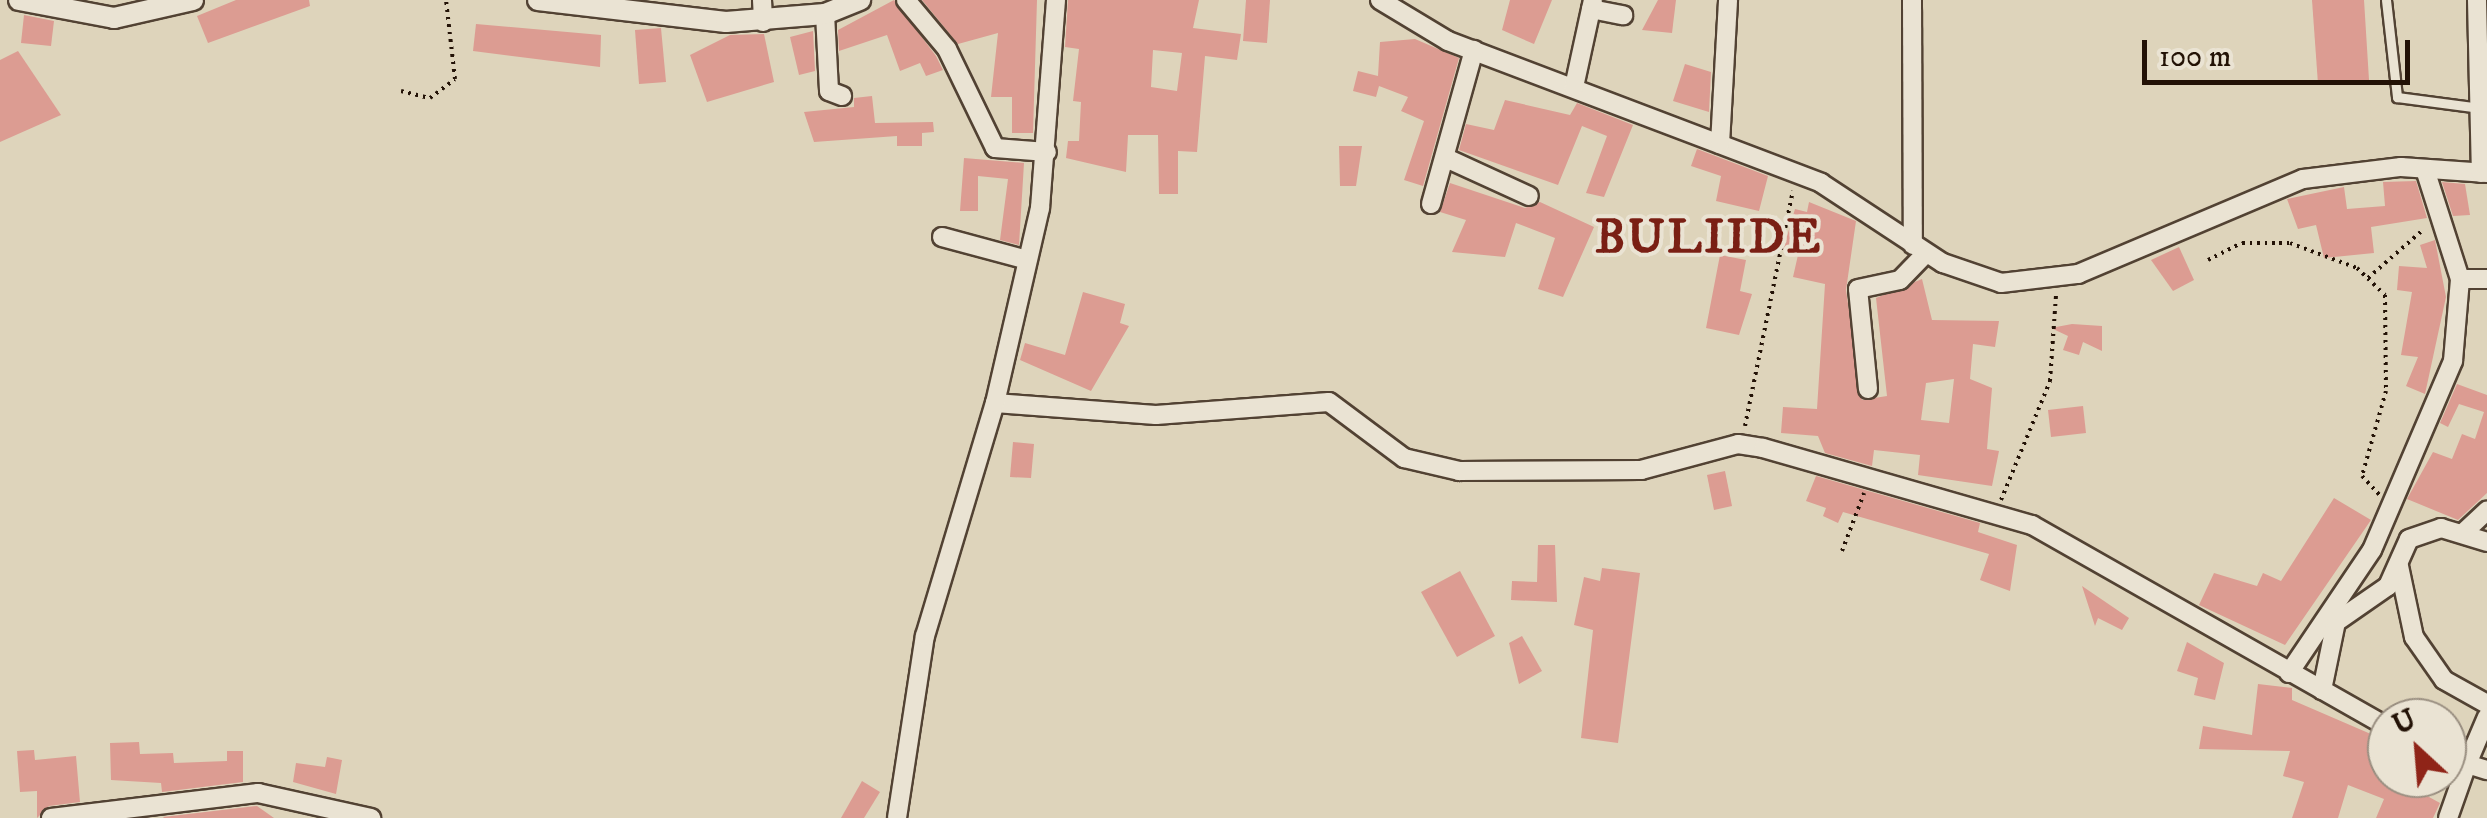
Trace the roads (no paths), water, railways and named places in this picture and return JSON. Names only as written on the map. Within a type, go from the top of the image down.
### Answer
[{"type":"street","points":[[19,0],[114,18],[194,0]]},
{"type":"street","points":[[538,0],[763,22],[825,14],[860,0]]},
{"type":"street","points":[[762,0],[763,22]]},
{"type":"street","points":[[906,0],[947,49],[995,148],[1047,152]]},
{"type":"street","points":[[897,818],[925,636],[995,402],[1027,260],[1047,152],[1056,0]]},
{"type":"street","points":[[1380,0],[1421,30],[1797,174],[1920,249],[2001,283],[2056,280],[2280,185],[2425,169],[2484,173],[2477,0]]},
{"type":"street","points":[[1720,144],[1728,0]]},
{"type":"street","points":[[1868,389],[1858,289],[1900,280],[1920,249],[1912,0]]},
{"type":"street","points":[[1574,86],[1592,5],[1623,16]]},
{"type":"street","points":[[825,14],[828,91],[842,96]]},
{"type":"street","points":[[1431,204],[1474,50]]},
{"type":"street","points":[[1446,158],[1529,196]]},
{"type":"street","points":[[2289,673],[2363,566],[2386,505],[2453,360],[2460,279],[2437,224],[2425,169]]},
{"type":"street","points":[[942,238],[1027,260]]},
{"type":"street","points":[[2460,279],[2487,279]]},
{"type":"street","points":[[995,402],[1156,415],[1329,402],[1404,458],[1459,471],[1675,468],[1738,444],[1996,514],[2105,560],[2289,673],[2367,716]]},
{"type":"street","points":[[2386,505],[2409,539]]},
{"type":"street","points":[[2463,533],[2487,511]]},
{"type":"street","points":[[2322,690],[2336,622],[2388,586],[2409,539],[2440,528],[2487,542]]},
{"type":"street","points":[[2399,565],[2414,637],[2444,680],[2487,704]]},
{"type":"street","points":[[2467,762],[2487,717]]},
{"type":"street","points":[[51,818],[258,793],[371,818]]},
{"type":"lane","points":[[2386,0],[2396,97],[2480,108]]},
{"type":"district","name":"BULIIDE","points":[[1709,239]]}]
